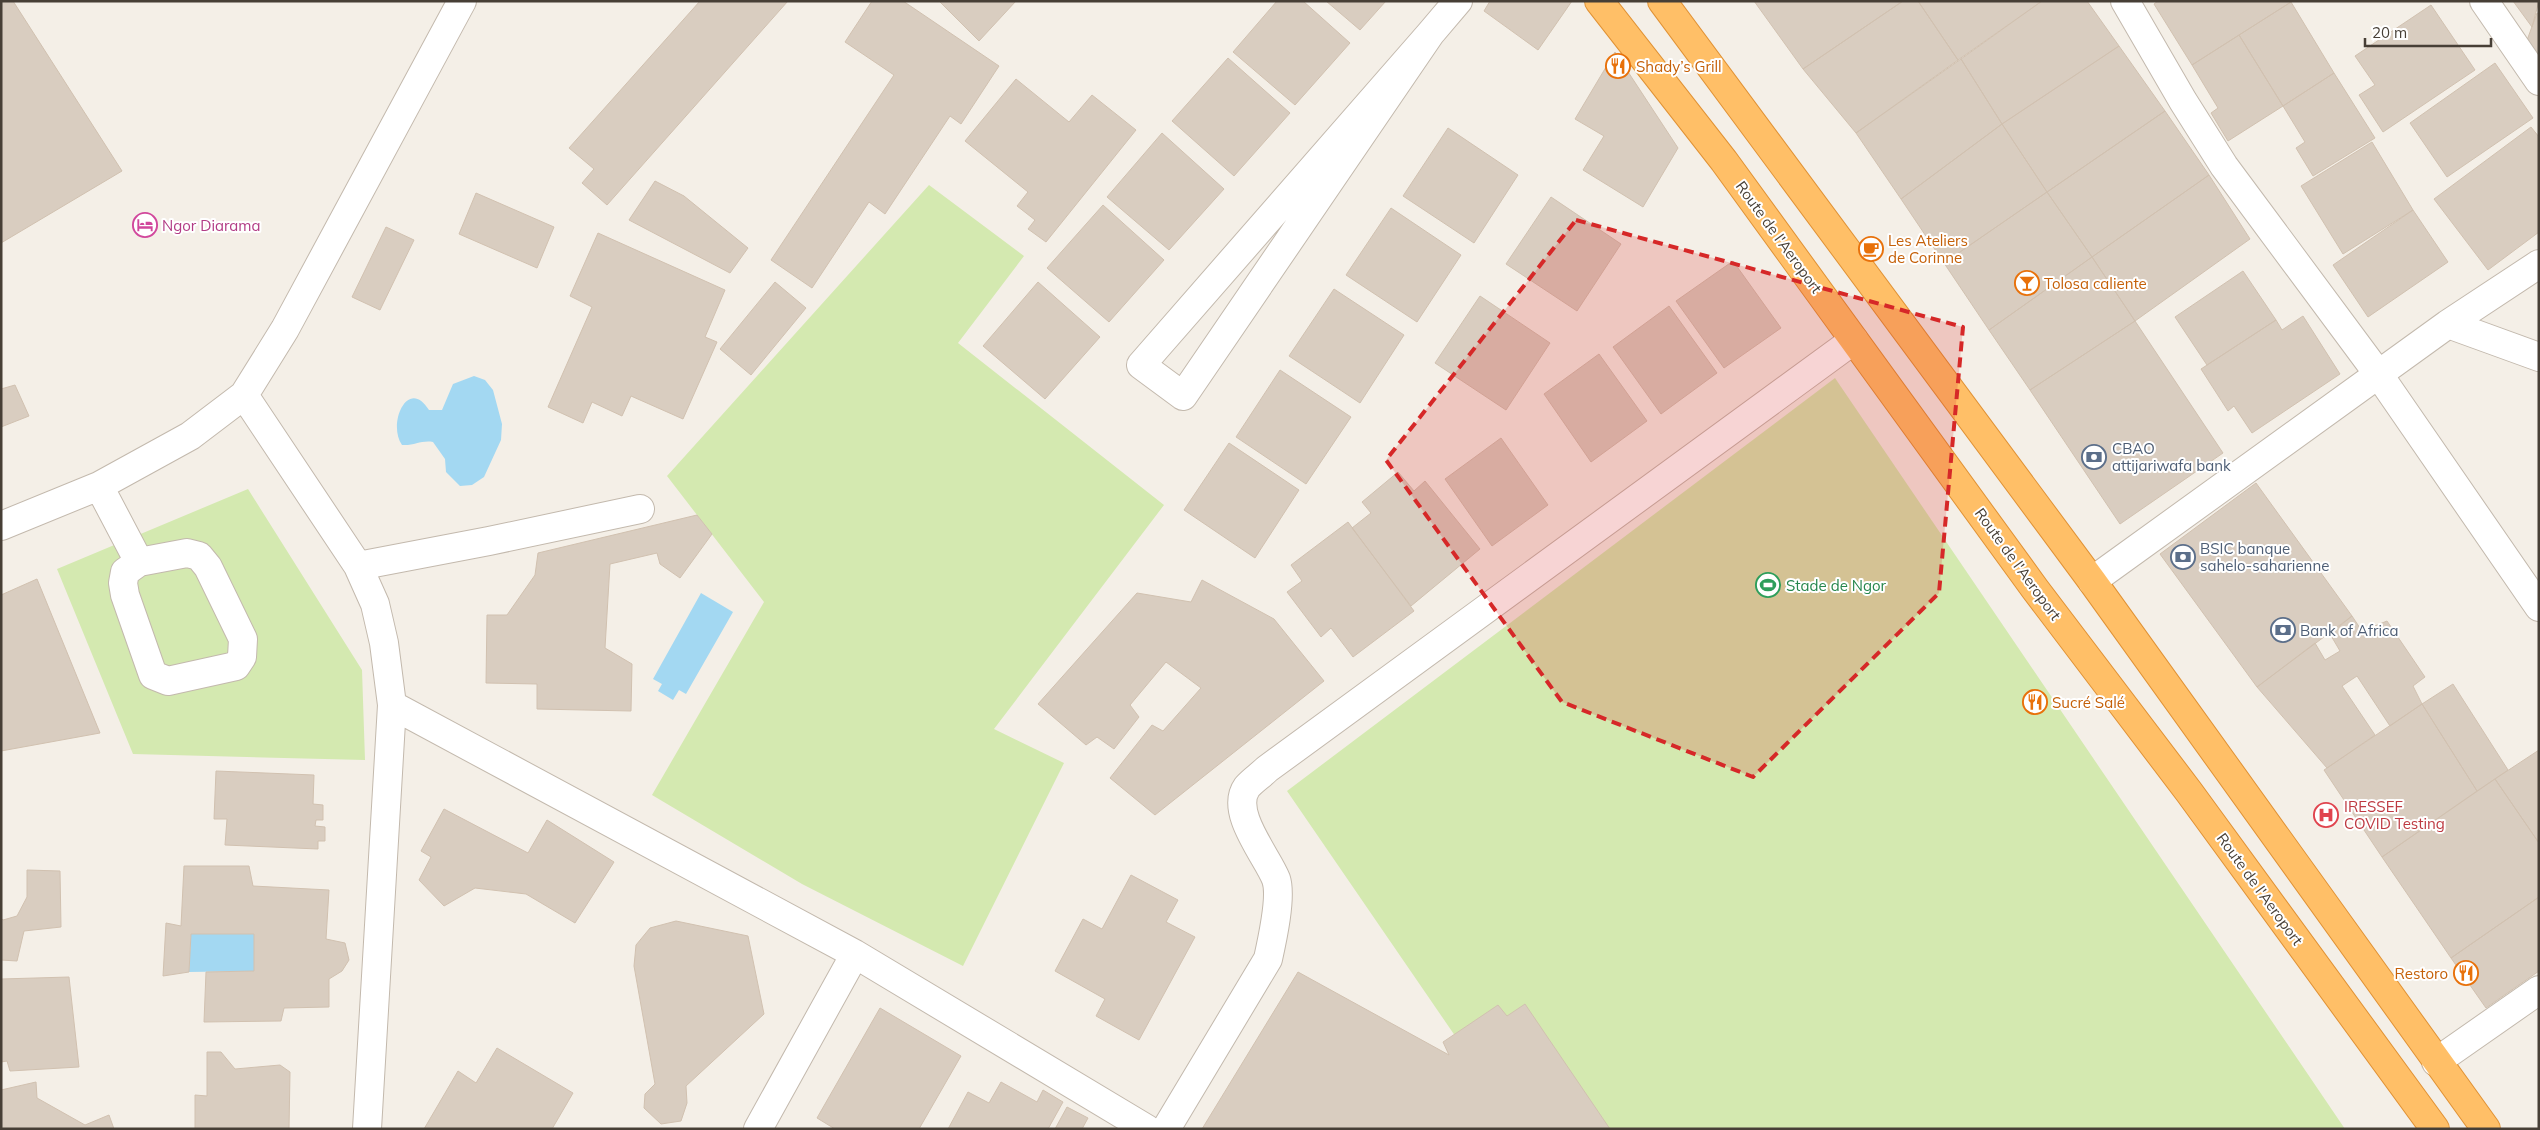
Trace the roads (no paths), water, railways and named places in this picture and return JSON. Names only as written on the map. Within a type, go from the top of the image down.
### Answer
[{"type":"highway","name":"Route de l'Aeroport","points":[[1599,1],[1724,161],[2035,589],[2189,792],[2435,1129]]},
{"type":"highway","points":[[1662,1],[2092,581],[2486,1129]]},
{"type":"street","points":[[1,526],[99,486],[190,436],[244,396],[286,329],[462,1]]},
{"type":"street","points":[[1430,34],[1183,396],[1141,365],[1458,1]]},
{"type":"street","points":[[2125,1],[2183,101],[2224,166],[2379,375],[2539,607]]},
{"type":"street","points":[[2484,1],[2539,81]]},
{"type":"street","points":[[2092,581],[2448,324],[2539,264]]},
{"type":"street","points":[[2448,324],[2539,357]]},
{"type":"street","points":[[1166,1129],[1268,959],[1275,931],[1276,881],[1245,821],[1243,801],[1246,788],[1267,769],[1854,340]]},
{"type":"street","points":[[244,396],[358,566],[375,604],[384,643],[392,705],[367,1129]]},
{"type":"street","points":[[99,486],[139,562]]},
{"type":"street","points":[[358,566],[640,509]]},
{"type":"street","points":[[187,553],[199,556],[208,567],[243,639],[242,657],[236,666],[168,681],[153,675],[125,596],[123,583],[126,572],[139,562],[187,553]]},
{"type":"street","points":[[392,705],[855,954],[1148,1129]]},
{"type":"street","points":[[758,1129],[855,954]]},
{"type":"street","points":[[2436,1062],[2539,990]]},
{"type":"water","points":[[474,376],[485,380],[493,390],[502,424],[501,440],[484,477],[472,485],[460,486],[446,472],[445,459],[433,442],[402,445],[398,436],[398,416],[407,401],[414,398],[421,401],[429,410],[442,410],[453,384]]},
{"type":"water","points":[[701,593],[733,612],[686,694],[679,690],[673,700],[658,691],[662,684],[653,679]]},
{"type":"water","points":[[191,934],[254,934],[254,971],[189,972]]},
{"type":"place","name":"Shady’s Grill","points":[[1618,66]]},
{"type":"place","name":"Ngor Diarama","points":[[145,225]]},
{"type":"place","name":"Les Ateliers de Corinne","points":[[1871,249]]},
{"type":"place","name":"Tolosa caliente","points":[[2027,283]]},
{"type":"place","name":"CBAO attijariwafa bank","points":[[2094,457]]},
{"type":"place","name":"BSIC banque sahelo-saharienne","points":[[2183,557]]},
{"type":"place","name":"Stade de Ngor","points":[[1768,585]]},
{"type":"place","name":"Bank of Africa","points":[[2283,630]]},
{"type":"place","name":"Sucré Salé","points":[[2035,702]]},
{"type":"place","name":"IRESSEF COVID Testing","points":[[2326,815]]},
{"type":"place","name":"Restoro","points":[[2466,973]]}]
